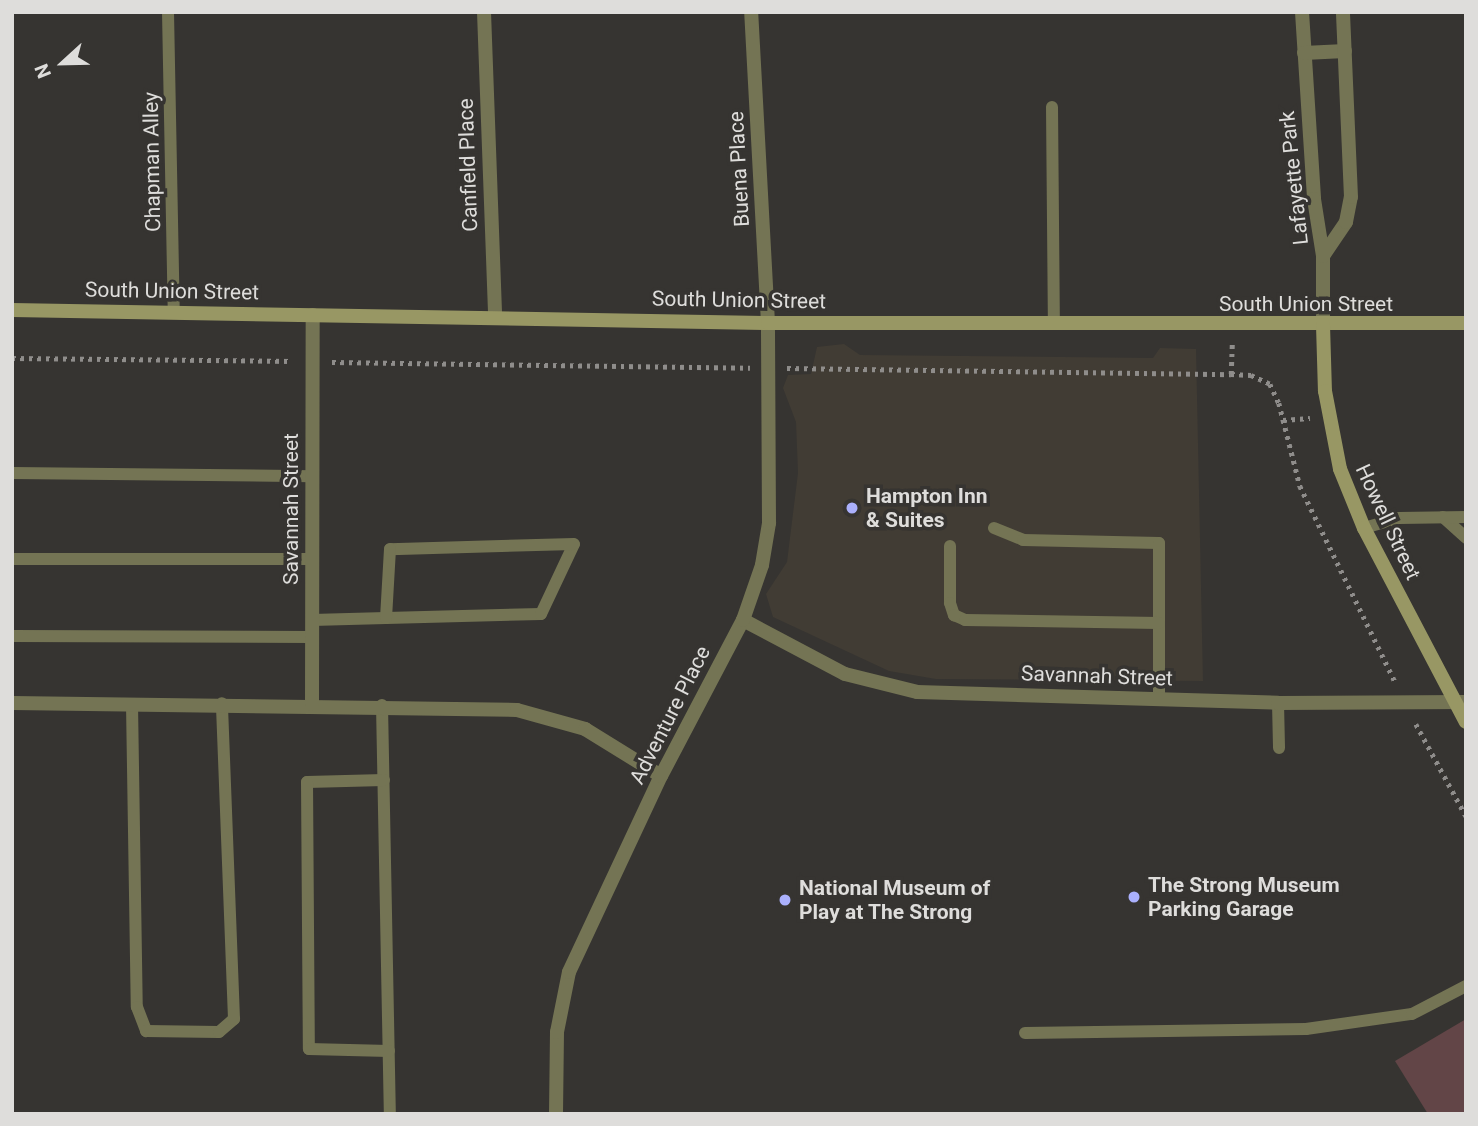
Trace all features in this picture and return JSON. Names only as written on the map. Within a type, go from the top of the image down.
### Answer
[{"type":"main road","name":"South Union Street","points":[[12,310],[495,316],[768,323],[1323,326],[1466,323]]},
{"type":"main road","name":"Howell Street","points":[[1323,326],[1328,416],[1340,469],[1364,528],[1461,702],[1466,722]]},
{"type":"street","name":"Canfield Place","points":[[484,12],[495,316]]},
{"type":"street","name":"Buena Place","points":[[751,12],[768,323]]},
{"type":"street","name":"Lafayette Park","points":[[1302,12],[1323,256]]},
{"type":"street","name":"Lafayette Park","points":[[1323,256],[1346,222],[1352,197],[1343,12]]},
{"type":"street","points":[[1304,53],[1345,51]]},
{"type":"street","points":[[1323,256],[1323,326]]},
{"type":"street","name":"Savannah Street","points":[[312,704],[313,315]]},
{"type":"street","name":"Adventure Place","points":[[556,1114],[557,1032],[569,972],[661,776],[743,620],[762,565],[769,523],[768,323]]},
{"type":"street","name":"Savannah Street","points":[[743,620],[845,674],[917,692],[1278,703],[1461,702]]},
{"type":"street","points":[[12,703],[312,704],[517,709],[557,718],[585,729],[661,776]]},
{"type":"lane","name":"Chapman Alley","points":[[168,12],[174,312]]},
{"type":"lane","points":[[1052,107],[1054,324]]},
{"type":"lane","points":[[12,473],[313,476]]},
{"type":"lane","points":[[1364,528],[1399,517],[1466,517]]},
{"type":"lane","points":[[1443,517],[1466,538]]},
{"type":"lane","points":[[994,528],[1023,540],[1159,543],[1159,699]]},
{"type":"lane","points":[[312,620],[541,614],[574,544],[390,549],[386,618]]},
{"type":"lane","points":[[950,546],[950,603],[954,615],[965,620],[1159,623]]},
{"type":"lane","points":[[12,559],[312,559]]},
{"type":"lane","points":[[12,636],[312,636]]},
{"type":"lane","points":[[132,704],[137,1007],[146,1031],[219,1032],[234,1019],[222,703]]},
{"type":"lane","points":[[1278,703],[1279,748]]},
{"type":"lane","points":[[382,705],[390,1114]]},
{"type":"lane","points":[[384,780],[307,782],[309,1049],[389,1051]]},
{"type":"lane","points":[[1025,1033],[1306,1029],[1412,1014],[1466,986]]},
{"type":"path","points":[[1231,374],[1232,325]]},
{"type":"path","points":[[12,358],[292,361]]},
{"type":"path","points":[[331,362],[723,367]]},
{"type":"path","points":[[835,369],[1231,374],[1251,375],[1270,384],[1283,420],[1300,486],[1396,686]]},
{"type":"path","points":[[1283,420],[1328,416]]},
{"type":"path","points":[[1418,727],[1466,816]]},
{"type":"shaded area","points":[[844,344],[860,355],[1153,358],[1160,348],[1196,349],[1203,681],[936,679],[889,671],[773,617],[766,594],[787,562],[798,473],[796,422],[783,388],[788,375],[811,374],[817,347]]},
{"type":"shaded area","points":[[1466,1019],[1466,1114],[1428,1114],[1395,1061]]},
{"type":"place","name":"Hampton Inn & Suites","points":[[852,508]]},
{"type":"place","name":"The Strong Museum Parking Garage","points":[[1134,897]]},
{"type":"place","name":"National Museum of Play at The Strong","points":[[785,900]]}]
